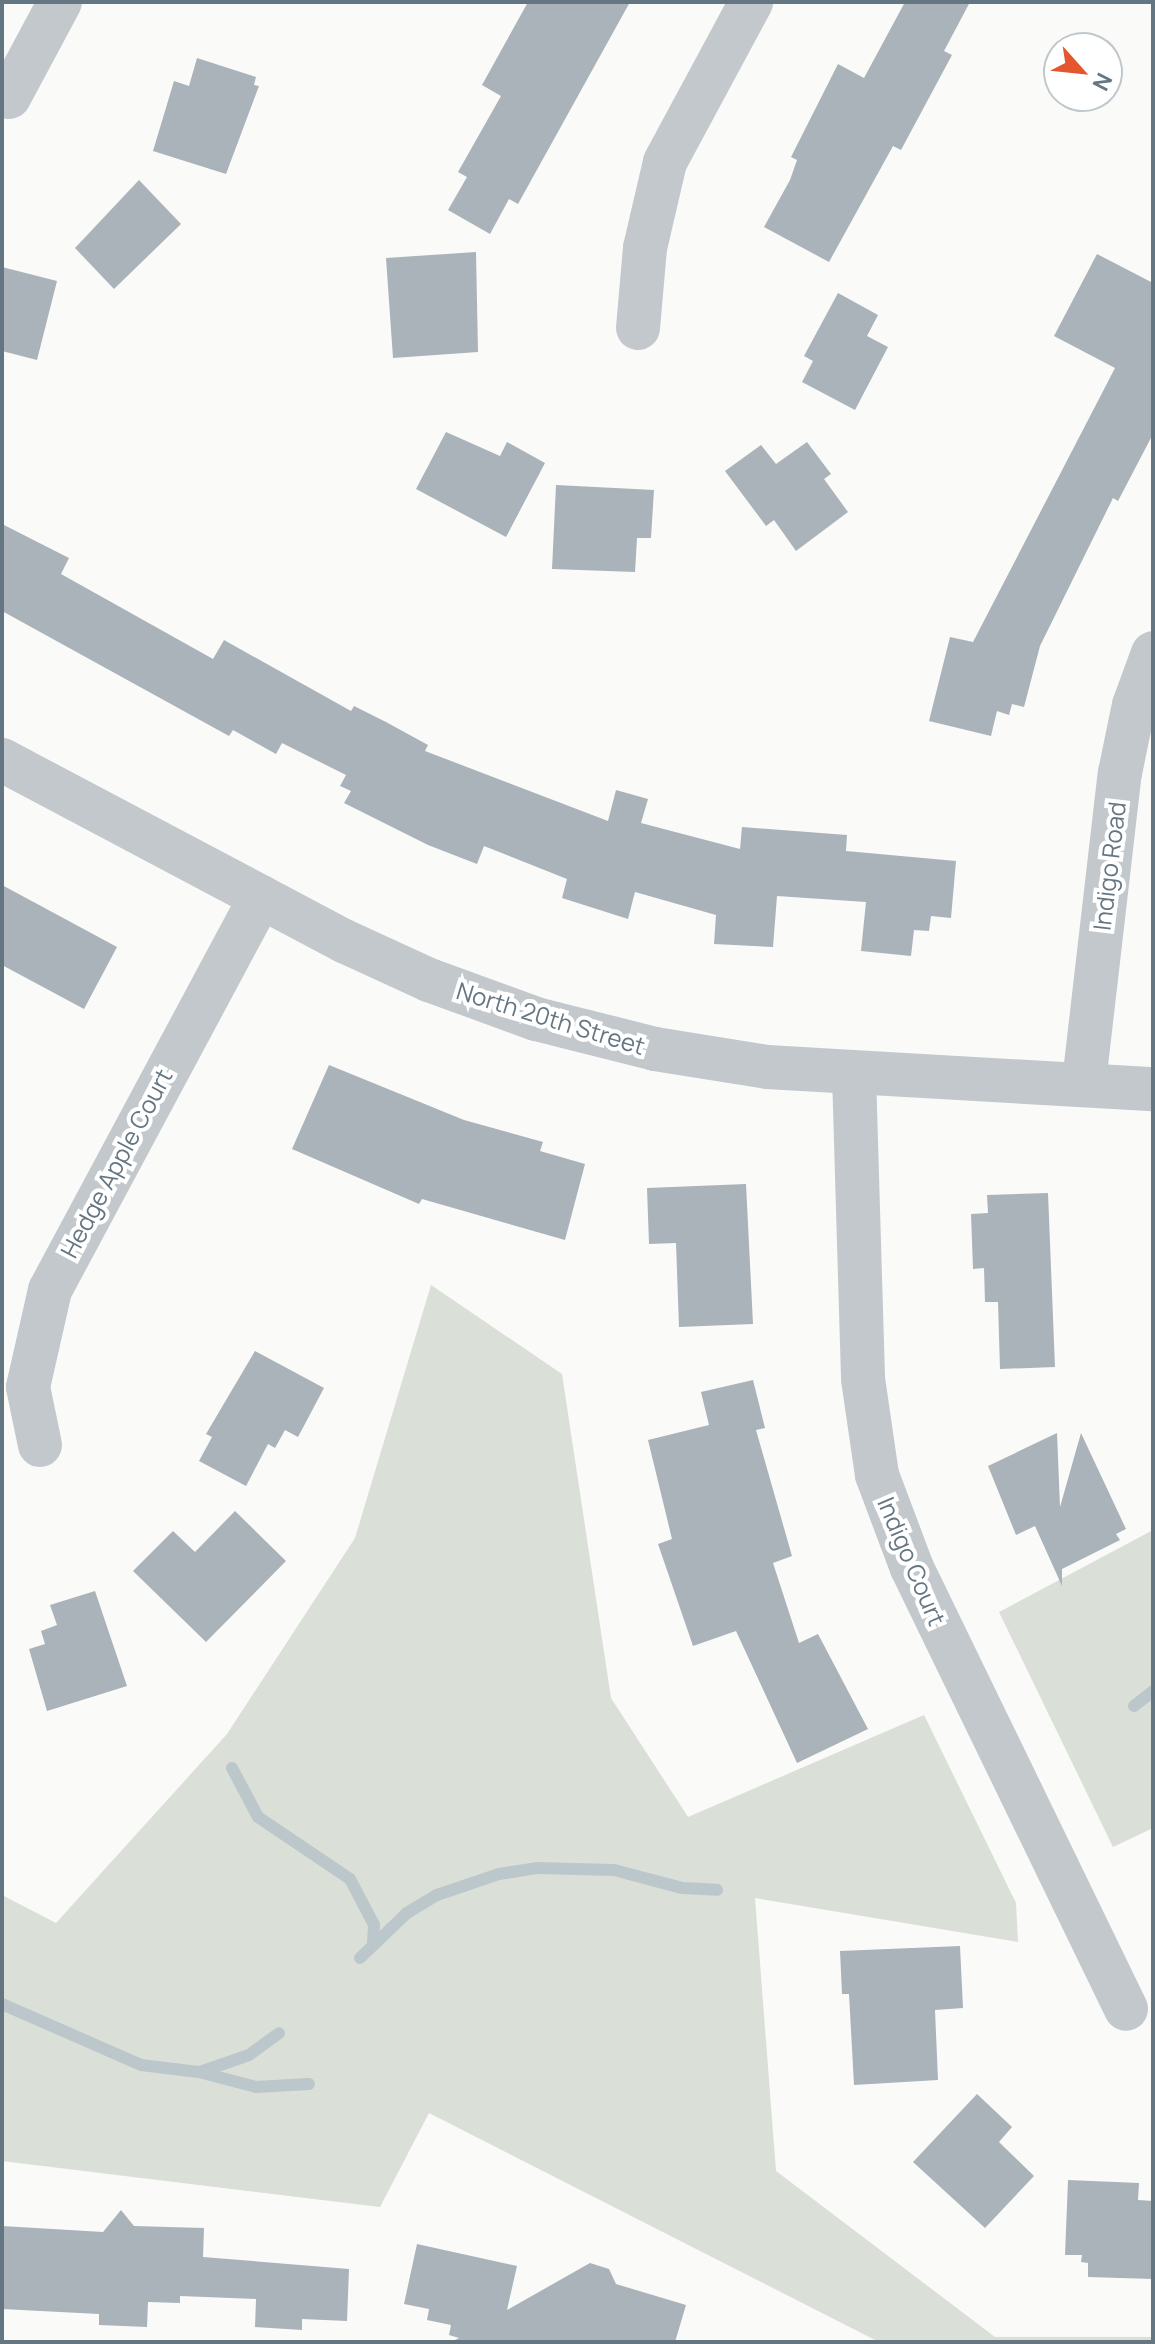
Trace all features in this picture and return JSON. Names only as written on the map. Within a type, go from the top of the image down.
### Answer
[{"type":"street","points":[[9,97],[60,2]]},
{"type":"street","points":[[638,328],[645,248],[665,162],[751,2]]},
{"type":"street","name":"Indigo Road","points":[[1084,1082],[1120,773],[1134,705],[1153,653]]},
{"type":"street","name":"North 20th Street","points":[[2,760],[406,970],[536,1019],[704,1059],[854,1074],[1084,1082],[1153,1089]]},
{"type":"street","name":"Hedge Apple Court","points":[[40,1445],[28,1387],[50,1290],[261,897]]},
{"type":"street","name":"Indigo Court","points":[[854,1074],[863,1379],[877,1475],[912,1568],[1126,2009]]},
{"type":"shaded area","points":[[431,1285],[562,1374],[611,1698],[688,1817],[924,1715],[1016,1903],[1018,1942],[755,1898],[776,2171],[995,2337],[1153,2337],[1153,2342],[879,2342],[429,2113],[380,2207],[2,2161],[2,1895],[56,1923],[227,1734],[355,1538]]},
{"type":"shaded area","points":[[1153,1530],[1153,1828],[1113,1847],[999,1612]]},
{"type":"building","points":[[528,2],[630,2],[518,204],[509,199],[490,234],[448,210],[467,177],[458,172],[501,96],[482,85]]},
{"type":"building","points":[[905,2],[970,2],[944,51],[952,55],[901,150],[893,146],[829,262],[764,227],[790,180],[797,160],[791,157],[838,64],[864,78]]},
{"type":"building","points":[[197,58],[256,77],[254,85],[259,86],[226,174],[153,151],[174,81],[189,86]]},
{"type":"building","points":[[139,180],[181,224],[114,289],[75,248]]},
{"type":"building","points":[[476,252],[478,352],[393,358],[386,258]]},
{"type":"building","points":[[1097,254],[1153,283],[1153,434],[1118,501],[1113,498],[1040,646],[1024,707],[1012,704],[1009,715],[997,711],[991,736],[929,721],[950,637],[973,642],[1115,368],[1054,336]]},
{"type":"building","points":[[2,267],[57,281],[37,360],[2,351]]},
{"type":"building","points":[[838,293],[878,315],[867,336],[888,347],[855,410],[802,382],[813,361],[804,356]]},
{"type":"building","points":[[446,432],[500,456],[507,442],[545,463],[506,537],[416,489]]},
{"type":"building","points":[[807,442],[831,474],[824,479],[848,512],[796,551],[774,520],[766,526],[725,471],[761,445],[776,464]]},
{"type":"building","points":[[556,485],[654,490],[651,538],[637,538],[635,572],[552,569]]},
{"type":"building","points":[[2,524],[69,558],[61,574],[213,659],[224,640],[351,711],[354,706],[428,745],[425,751],[608,821],[616,790],[648,799],[641,823],[740,849],[742,827],[847,835],[846,851],[956,861],[951,918],[931,916],[929,931],[914,930],[911,956],[861,951],[866,902],[777,896],[773,947],[714,944],[716,915],[635,892],[628,919],[562,898],[567,879],[484,846],[477,864],[428,845],[344,803],[351,791],[340,786],[346,775],[282,743],[276,754],[233,730],[229,736],[2,611]]},
{"type":"building","points":[[2,885],[117,947],[84,1009],[2,965]]},
{"type":"building","points":[[329,1065],[464,1120],[543,1142],[540,1151],[585,1164],[565,1240],[422,1199],[419,1204],[292,1149]]},
{"type":"building","points":[[746,1184],[753,1324],[679,1327],[676,1243],[649,1244],[647,1188]]},
{"type":"building","points":[[1048,1193],[1055,1367],[1000,1369],[998,1302],[985,1302],[984,1268],[973,1269],[971,1214],[988,1213],[987,1195]]},
{"type":"building","points":[[255,1351],[324,1388],[298,1437],[285,1430],[275,1448],[268,1444],[246,1486],[199,1461],[212,1437],[206,1434]]},
{"type":"building","points":[[753,1380],[765,1428],[756,1430],[792,1556],[773,1563],[799,1643],[818,1634],[868,1729],[797,1763],[736,1631],[693,1646],[658,1544],[672,1539],[648,1440],[709,1425],[701,1392]]},
{"type":"building","points":[[1057,1433],[1060,1507],[1081,1433],[1126,1529],[1116,1534],[1120,1540],[1062,1569],[1062,1586],[1035,1526],[1016,1535],[988,1466]]},
{"type":"building","points":[[235,1511],[286,1561],[206,1642],[133,1571],[173,1531],[195,1552]]},
{"type":"building","points":[[95,1591],[127,1686],[47,1711],[29,1649],[45,1644],[41,1631],[57,1625],[50,1605]]},
{"type":"building","points":[[960,1946],[963,2008],[935,2010],[938,2080],[854,2085],[849,1994],[842,1994],[840,1951]]},
{"type":"building","points":[[977,2094],[1012,2127],[999,2142],[1034,2176],[985,2228],[913,2162]]},
{"type":"building","points":[[1068,2180],[1139,2183],[1138,2200],[1153,2201],[1153,2279],[1088,2277],[1088,2263],[1081,2262],[1082,2255],[1065,2255]]},
{"type":"building","points":[[121,2210],[134,2226],[204,2228],[203,2257],[349,2269],[347,2321],[302,2319],[302,2330],[255,2327],[256,2299],[180,2296],[180,2303],[148,2302],[147,2327],[99,2325],[99,2314],[2,2309],[2,2226],[103,2232]]},
{"type":"building","points":[[417,2244],[517,2266],[507,2310],[590,2263],[609,2269],[616,2284],[686,2305],[675,2342],[451,2342],[459,2338],[449,2335],[451,2325],[427,2320],[429,2309],[404,2304]]},
{"type":"waterway","points":[[1134,1706],[1153,1691]]},
{"type":"waterway","points":[[232,1768],[258,1817],[350,1879],[374,1925],[373,1942]]},
{"type":"waterway","points":[[360,1958],[407,1913],[437,1895],[499,1874],[537,1868],[614,1870],[682,1888],[717,1890]]},
{"type":"waterway","points":[[2,2004],[141,2065],[199,2072],[256,2087],[309,2084]]},
{"type":"waterway","points":[[200,2072],[249,2055],[279,2033]]}]
